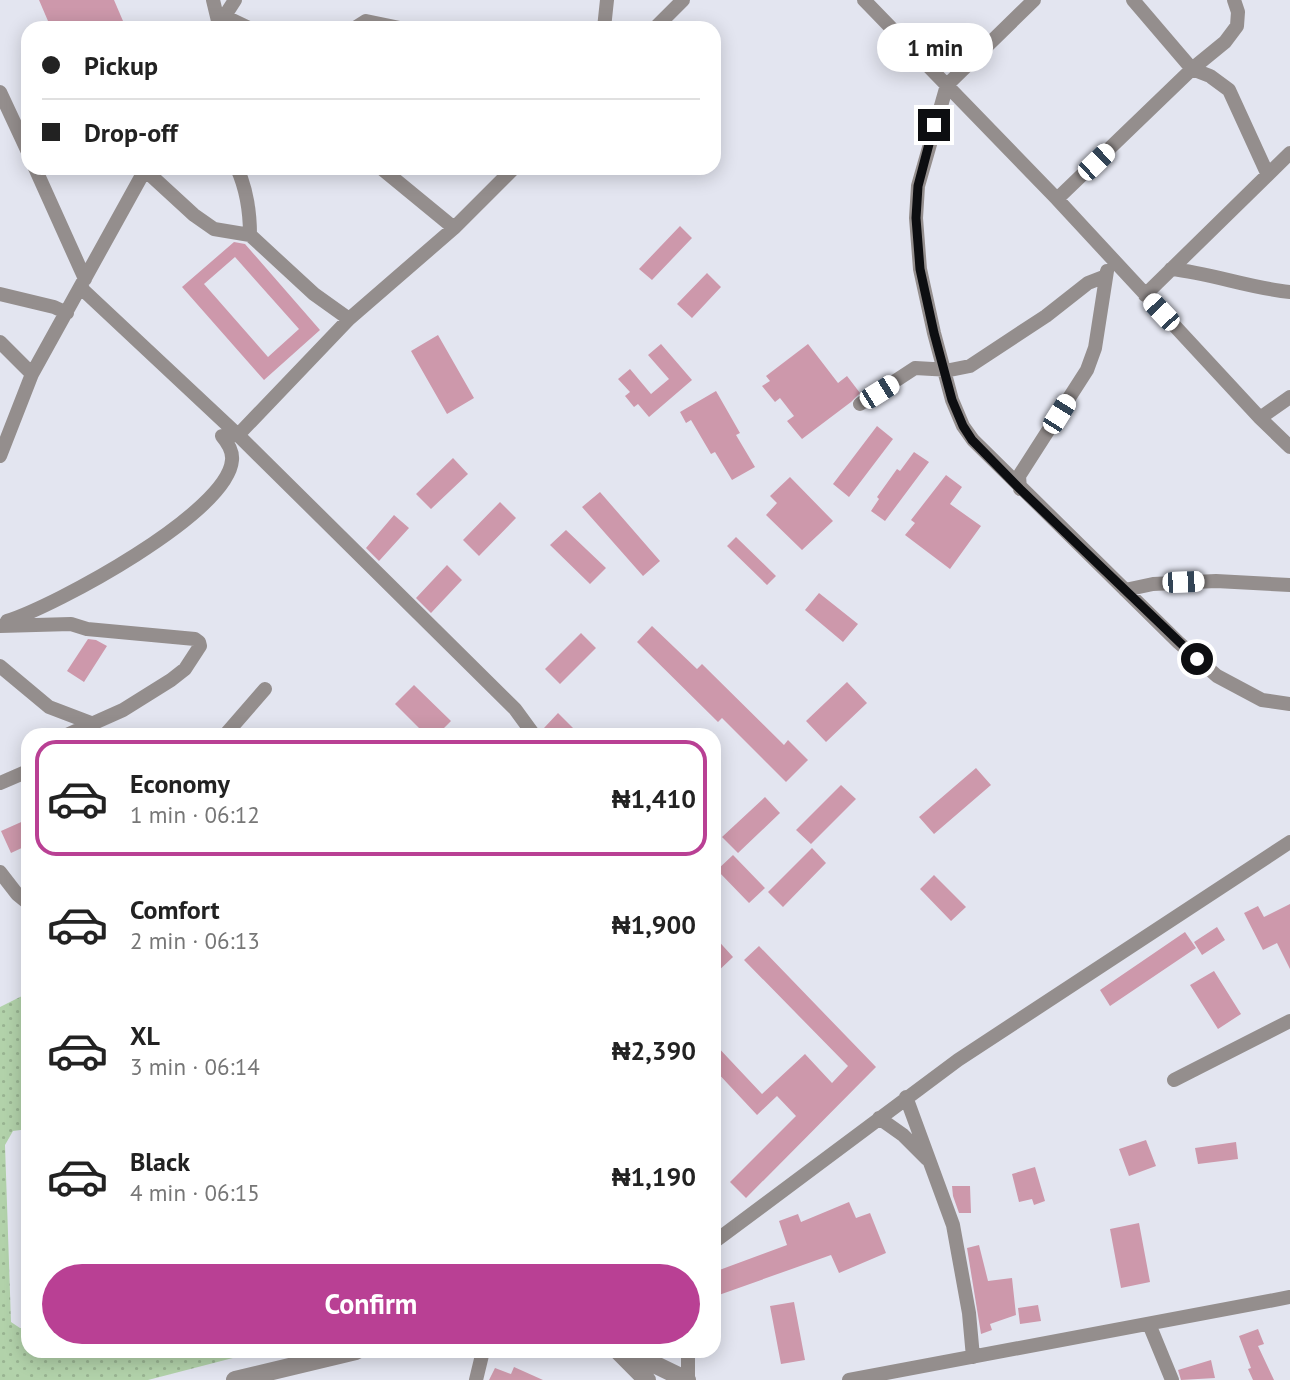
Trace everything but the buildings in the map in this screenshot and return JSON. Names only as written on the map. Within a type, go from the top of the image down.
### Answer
[{"type":"street","points":[[213,0],[220,21]]},
{"type":"street","points":[[222,21],[235,0]]},
{"type":"street","points":[[605,21],[607,0]]},
{"type":"street","points":[[669,7],[683,0]]},
{"type":"street","points":[[864,0],[1057,199],[1290,447]]},
{"type":"street","points":[[1034,0],[947,85],[918,186],[916,218],[920,269],[943,369],[963,426],[972,440],[1020,489],[1217,676],[1262,700],[1290,704]]},
{"type":"street","points":[[1133,0],[1192,69],[1210,76],[1229,90],[1267,173]]},
{"type":"street","points":[[1057,199],[1192,69],[1225,41],[1237,26],[1238,12],[1234,0]]},
{"type":"street","points":[[0,92],[21,137]]},
{"type":"street","points":[[1145,295],[1290,153]]},
{"type":"street","points":[[37,175],[83,284],[514,709],[529,728]]},
{"type":"street","points":[[0,456],[32,374],[142,175]]},
{"type":"street","points":[[151,175],[194,215],[214,229],[250,235],[314,294],[349,319]]},
{"type":"street","points":[[240,175],[250,210],[250,235]]},
{"type":"street","points":[[390,175],[454,228]]},
{"type":"street","points":[[0,625],[66,596],[199,511],[229,470],[232,458],[228,443],[222,436],[238,435],[349,319],[454,228],[507,175]]},
{"type":"street","points":[[1020,489],[1019,476],[1087,370],[1095,348],[1110,257]]},
{"type":"street","points":[[1171,269],[1268,290],[1290,292]]},
{"type":"street","points":[[860,404],[915,368],[950,370],[970,366],[1046,316],[1088,283],[1106,276]]},
{"type":"street","points":[[0,294],[54,307],[67,313]]},
{"type":"street","points":[[0,342],[32,374]]},
{"type":"street","points":[[1261,418],[1290,397]]},
{"type":"street","points":[[1125,590],[1153,584],[1216,581],[1290,585]]},
{"type":"street","points":[[0,625],[71,624],[88,629],[195,639],[199,642],[200,646],[185,669],[171,680],[123,710],[81,728]]},
{"type":"street","points":[[0,666],[49,708],[91,723]]},
{"type":"street","points":[[231,728],[265,689]]},
{"type":"street","points":[[0,783],[21,774]]},
{"type":"street","points":[[721,1237],[958,1060],[1290,842]]},
{"type":"street","points":[[0,872],[21,897]]},
{"type":"street","points":[[1174,1080],[1290,1021]]},
{"type":"street","points":[[906,1097],[953,1225],[969,1313],[973,1357]]},
{"type":"street","points":[[879,1118],[903,1135],[930,1162]]},
{"type":"street","points":[[849,1380],[1290,1297]]},
{"type":"street","points":[[1149,1324],[1172,1380]]},
{"type":"street","points":[[235,1380],[327,1358]]},
{"type":"street","points":[[476,1380],[481,1358]]},
{"type":"street","points":[[625,1358],[647,1380]]},
{"type":"street","points":[[642,1358],[688,1380],[688,1358]]},
{"type":"green space","points":[[21,996],[21,1130],[13,1131],[5,1145],[11,1322],[21,1328],[21,1358],[233,1358],[148,1380],[0,1380],[0,1007]]},
{"type":"route","points":[[934,125],[918,186],[916,218],[920,269],[952,400],[963,426],[972,440],[1020,489],[1197,659]]}]
